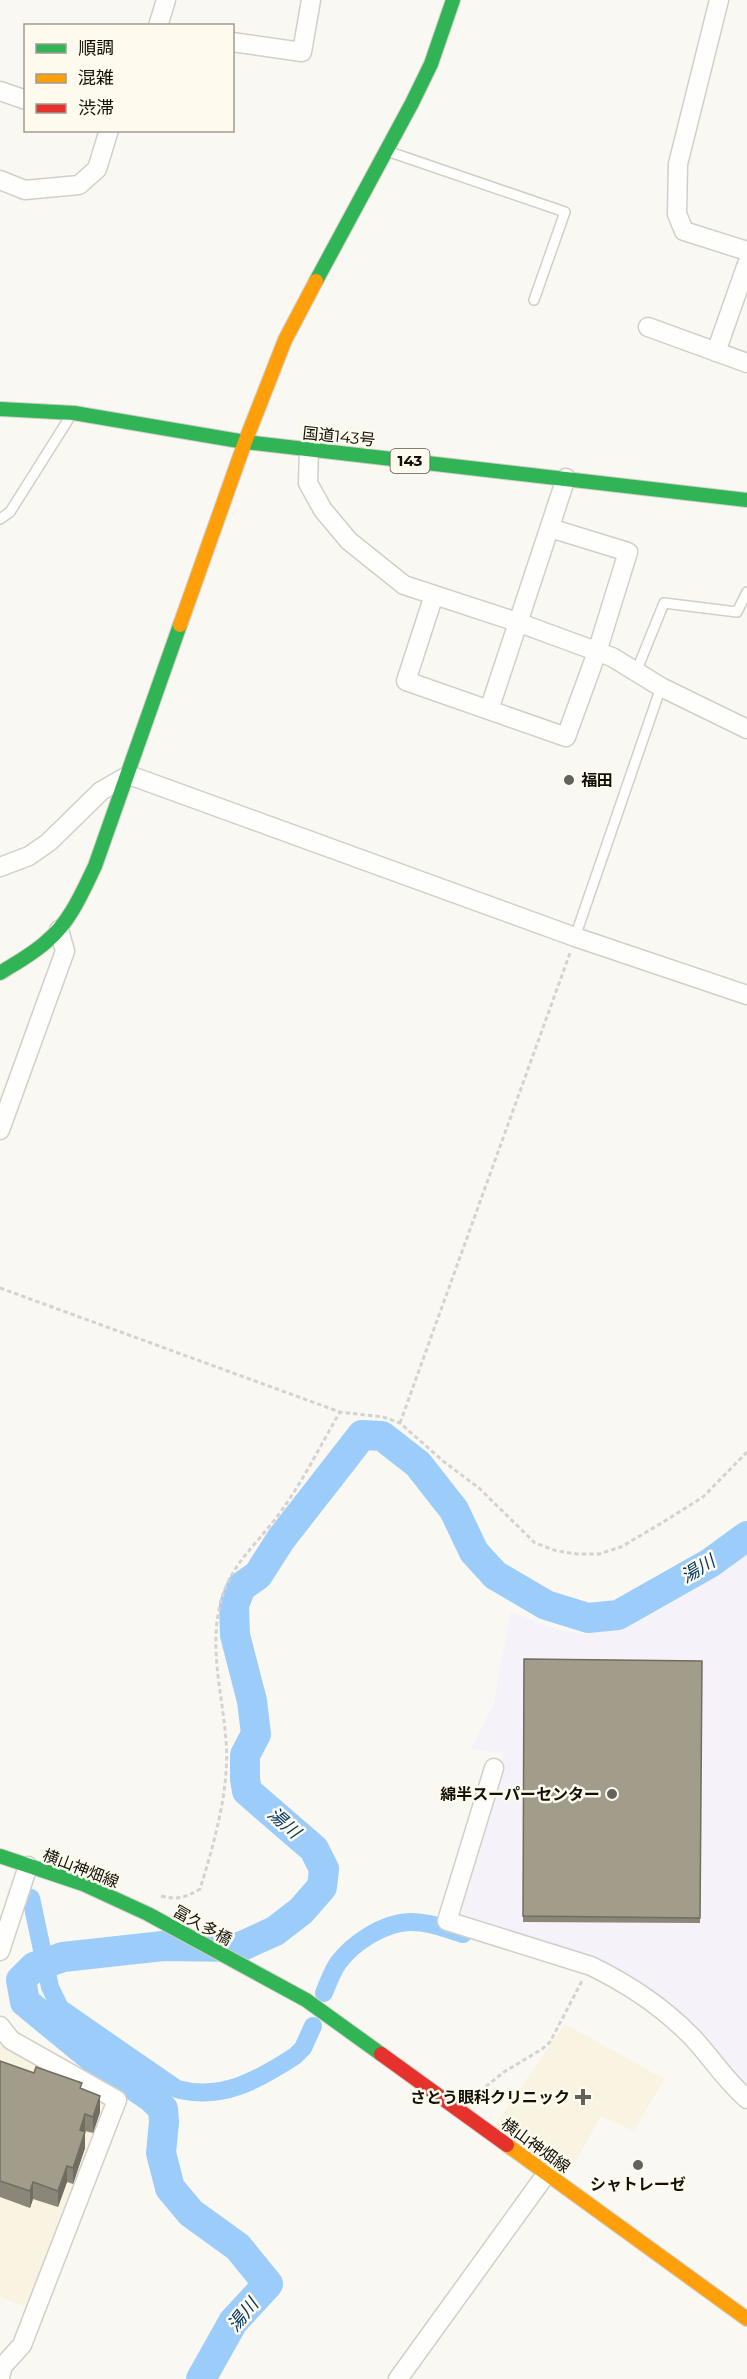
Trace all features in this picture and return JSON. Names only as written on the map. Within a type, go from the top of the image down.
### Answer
[{"type":"main road","points":[[0,973],[39,947],[59,930],[82,893],[95,866],[129,776],[245,442],[285,340],[412,103],[431,64],[453,0]]},
{"type":"main road","name":"国道143号","points":[[0,409],[74,413],[245,442],[747,500]]},
{"type":"main road","name":"横山神畑線","points":[[0,1856],[83,1884],[142,1911]]},
{"type":"main road","name":"冨久多橋","points":[[142,1911],[241,1965]]},
{"type":"main road","name":"横山神畑線","points":[[241,1965],[306,2000],[747,2319]]},
{"type":"street","points":[[159,24],[166,0]]},
{"type":"street","points":[[234,42],[302,52],[311,0]]},
{"type":"street","points":[[719,0],[678,164],[677,214],[684,231],[747,251]]},
{"type":"street","points":[[0,91],[24,99]]},
{"type":"street","points":[[0,180],[25,190],[79,185],[98,169],[108,132]]},
{"type":"street","points":[[716,352],[747,264]]},
{"type":"street","points":[[648,327],[747,363]]},
{"type":"street","points":[[309,450],[308,483],[323,510],[349,541],[404,585],[517,622],[612,657],[661,687],[747,729]]},
{"type":"street","points":[[489,710],[567,478]]},
{"type":"street","points":[[434,595],[406,681],[566,737],[597,652],[628,552],[550,528]]},
{"type":"street","points":[[0,867],[28,856],[49,842],[101,791],[129,776],[575,937],[747,995]]},
{"type":"street","points":[[0,1130],[65,951],[59,930]]},
{"type":"street","points":[[494,1768],[447,1921],[591,1966],[613,1976],[676,2022],[747,2099]]},
{"type":"street","points":[[0,1951],[28,1866]]},
{"type":"street","points":[[0,2026],[11,2040],[117,2100],[22,2345],[1,2369]]},
{"type":"street","points":[[398,2379],[547,2173]]},
{"type":"lane","points":[[385,150],[565,212],[534,300]]},
{"type":"lane","points":[[0,519],[10,512],[53,442],[74,413]]},
{"type":"lane","points":[[636,672],[664,603],[737,612],[747,592]]},
{"type":"lane","points":[[575,937],[661,687]]},
{"type":"path","points":[[400,1423],[575,937]]},
{"type":"path","points":[[0,1288],[340,1412],[383,1417],[400,1423],[491,1499],[535,1543],[558,1551],[599,1554],[621,1547],[703,1497],[747,1452]]},
{"type":"path","points":[[142,1911],[146,1894],[175,1899],[185,1898],[200,1889],[211,1855],[225,1776],[226,1743],[215,1658],[219,1611],[227,1582],[234,1569],[280,1513],[340,1412]]},
{"type":"path","points":[[459,2109],[504,2072],[534,2055],[550,2042],[584,1978]]},
{"type":"shaded area","points":[[747,1554],[747,2093],[660,2003],[463,1922],[454,1910],[504,1753],[471,1749],[494,1703],[511,1611],[551,1628],[583,1634],[609,1631],[674,1602]]},
{"type":"shaded area","name":"さとう眼科クリニック","points":[[565,2024],[664,2079],[634,2131],[601,2116],[575,2163],[553,2156],[548,2164],[494,2126]]},
{"type":"shaded area","points":[[0,2034],[98,2096],[108,2115],[32,2309],[0,2297]]},
{"type":"building","name":"綿半スーパーセンター","points":[[524,1659],[702,1661],[700,1918],[523,1916]]},
{"type":"building","points":[[0,2061],[34,2073],[36,2067],[82,2083],[80,2088],[100,2096],[93,2117],[85,2114],[80,2130],[85,2132],[73,2168],[67,2166],[58,2191],[33,2182],[30,2191],[0,2181]]},
{"type":"waterway","name":"湯川","points":[[201,2379],[233,2322],[268,2284],[238,2247],[191,2213],[170,2188],[161,2153],[163,2109],[151,2097],[92,2057],[25,2002],[21,1980],[34,1967],[63,1957],[163,1946],[240,1947],[275,1931],[301,1911],[322,1887],[324,1869],[314,1849],[247,1791],[245,1755],[256,1734],[252,1701],[235,1635],[234,1605],[241,1587],[258,1575],[281,1539],[362,1435],[382,1436],[418,1464],[454,1510],[474,1552],[495,1575],[546,1605],[588,1618],[618,1615],[710,1563],[747,1536]]},
{"type":"waterway","points":[[31,1898],[50,1987],[60,2008],[177,2089],[209,2092],[239,2086],[253,2080],[295,2056],[303,2048],[313,2026]]},
{"type":"waterway","points":[[324,1993],[334,1970],[344,1956],[369,1935],[379,1930],[399,1923],[416,1922],[463,1934]]},
{"type":"traffic: fast","points":[[316,281],[412,103],[431,64],[453,0]]},
{"type":"traffic: fast","points":[[0,409],[74,413],[245,442],[747,500]]},
{"type":"traffic: fast","points":[[0,973],[36,950],[55,933],[69,916],[80,897],[95,866],[180,625]]},
{"type":"traffic: fast","points":[[0,1856],[83,1884],[148,1914],[306,2000],[381,2054]]},
{"type":"traffic: slow","points":[[180,625],[245,442],[285,340],[316,281]]},
{"type":"traffic: slow","points":[[507,2145],[747,2319]]},
{"type":"traffic: jam","points":[[381,2054],[507,2145]]},
{"type":"place","name":"福田","points":[[569,780]]},
{"type":"place","name":"綿半スーパーセンター","points":[[612,1794]]},
{"type":"place","name":"さとう眼科クリニック","points":[[583,2097]]},
{"type":"place","name":"シャトレーゼ","points":[[638,2165]]}]
